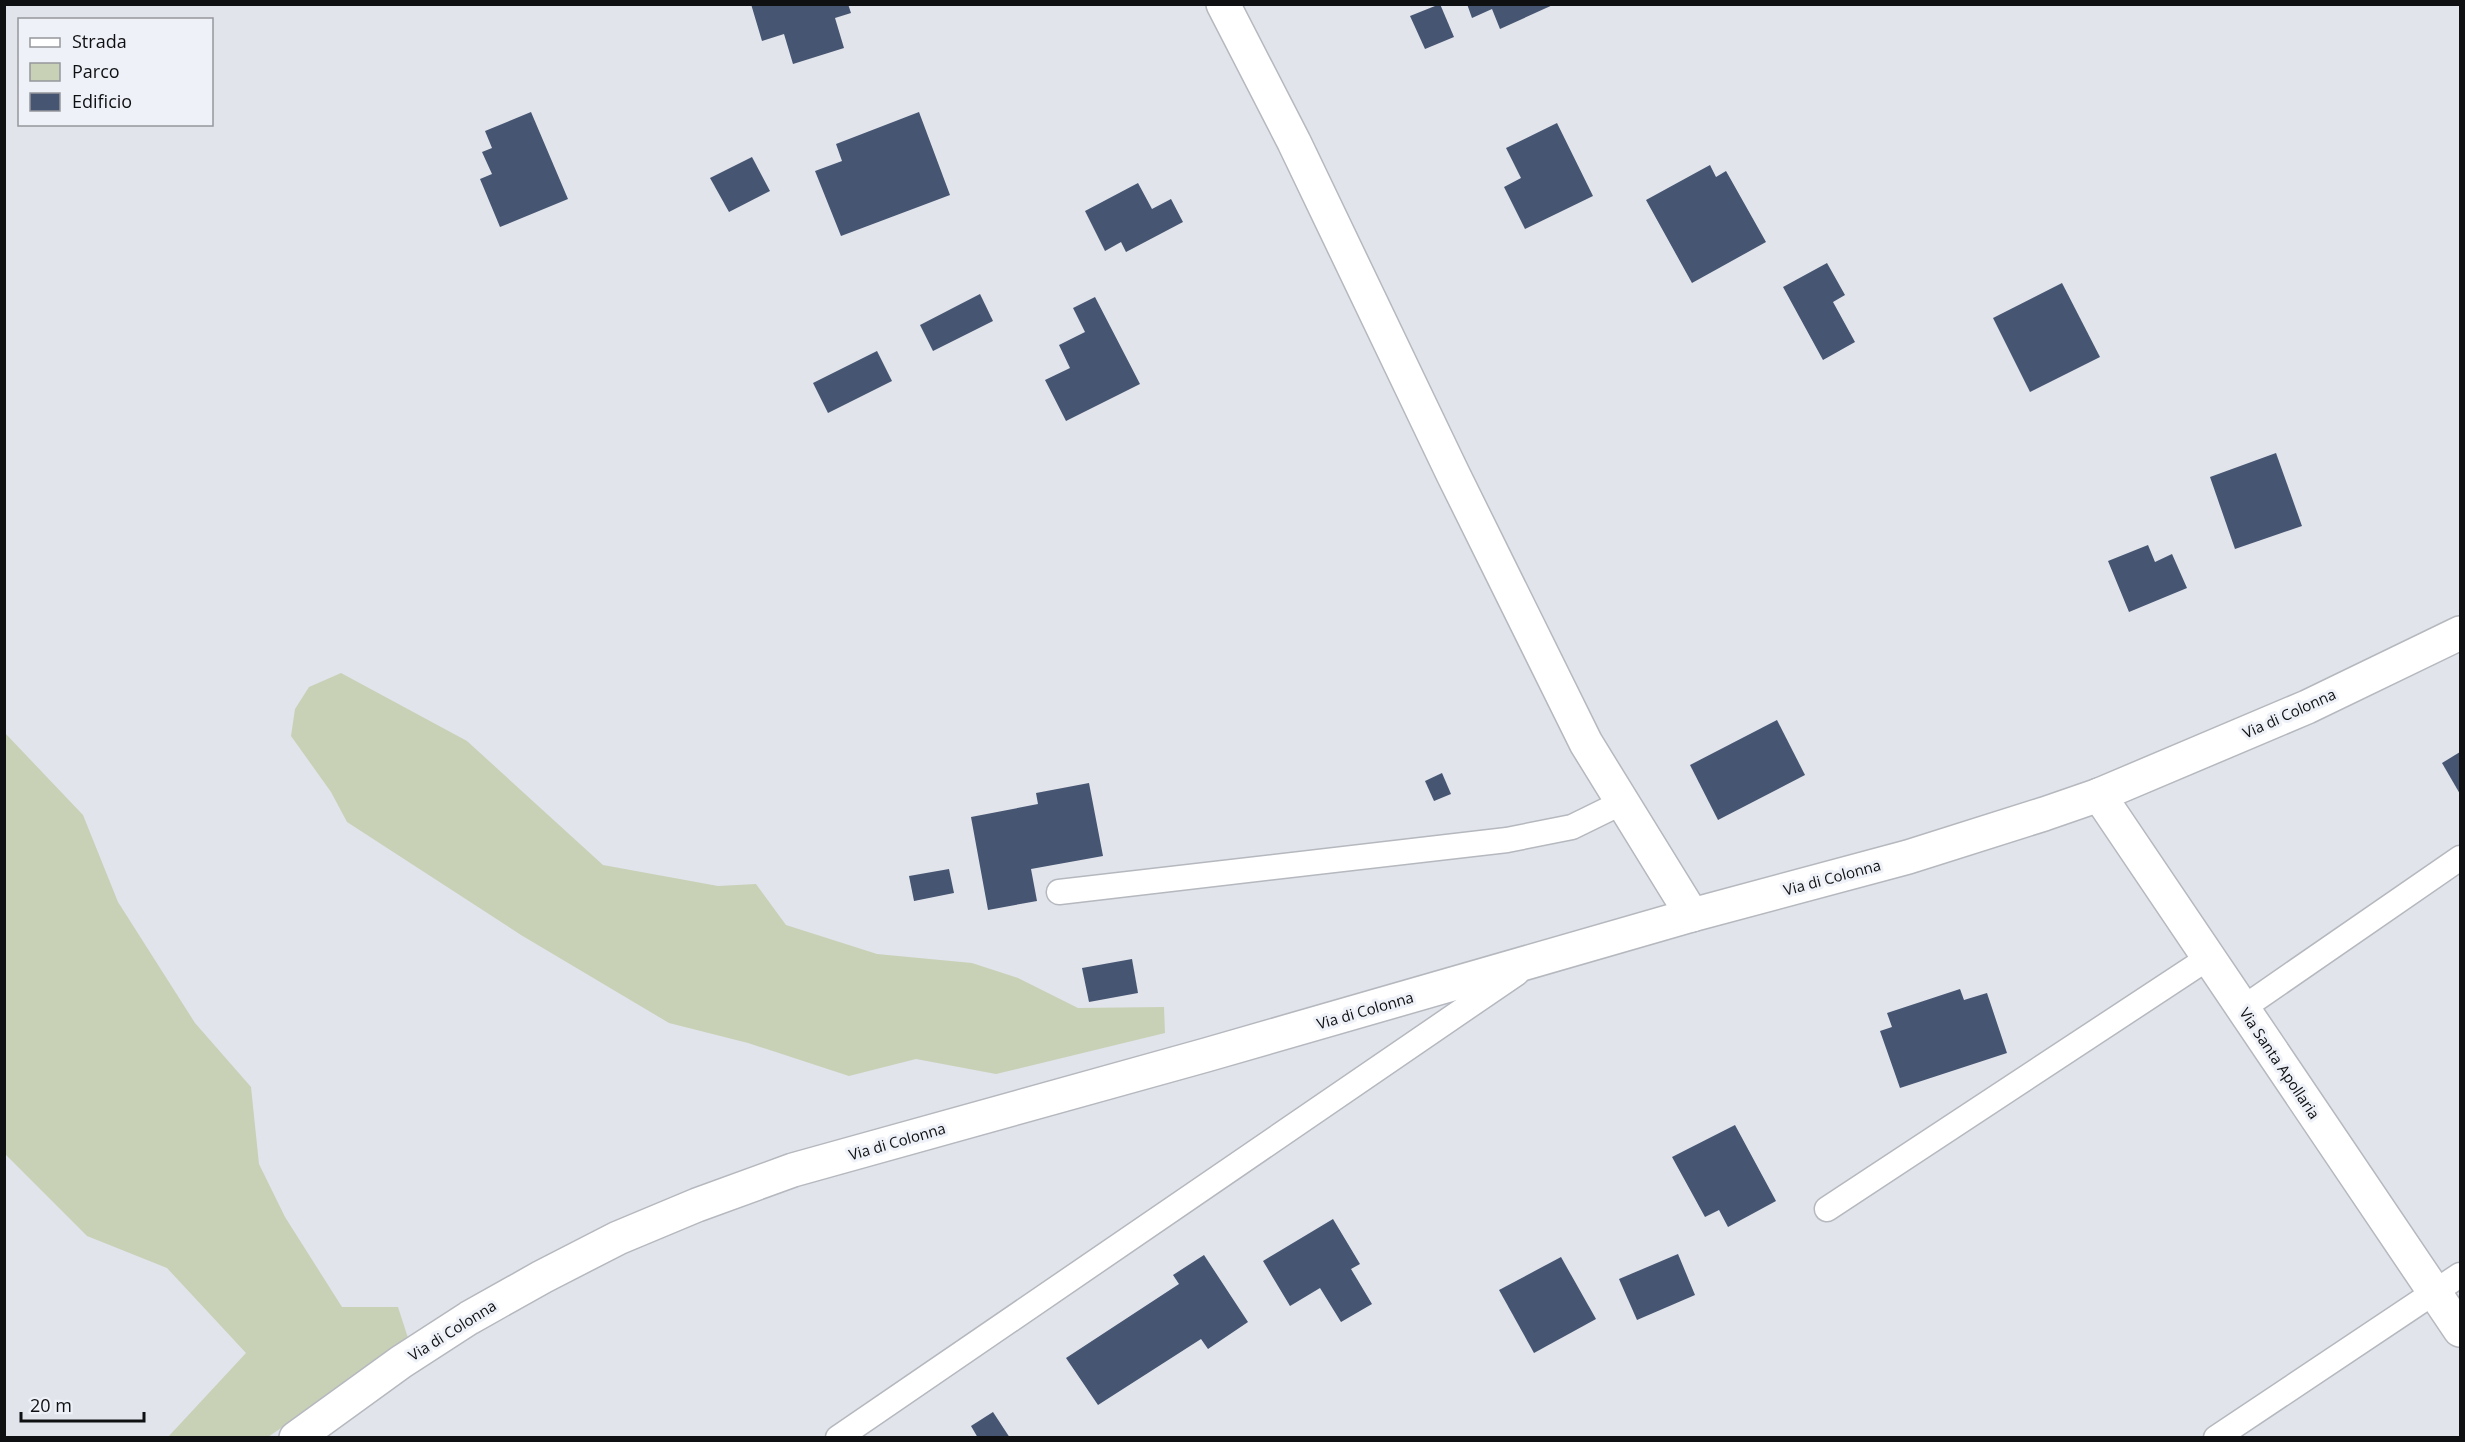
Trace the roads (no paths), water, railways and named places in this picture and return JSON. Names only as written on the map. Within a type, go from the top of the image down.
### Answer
[{"type":"street","points":[[1223,4],[1294,142],[1453,474],[1586,743],[1692,915]]},
{"type":"street","name":"Via di Colonna","points":[[296,1437],[401,1362],[469,1318],[542,1276],[618,1238],[697,1205],[793,1170],[1692,915],[1908,857],[2098,795],[2307,707],[2460,633]]},
{"type":"street","name":"Via Santa Apollaria","points":[[2098,795],[2243,1008],[2448,1284],[2460,1330]]},
{"type":"lane","points":[[1059,892],[1507,840],[1572,826],[1623,802]]},
{"type":"lane","points":[[2243,1008],[2460,858]]},
{"type":"lane","points":[[1827,1209],[2208,958]]},
{"type":"lane","points":[[838,1437],[1533,961]]},
{"type":"lane","points":[[2216,1437],[2448,1284]]}]
